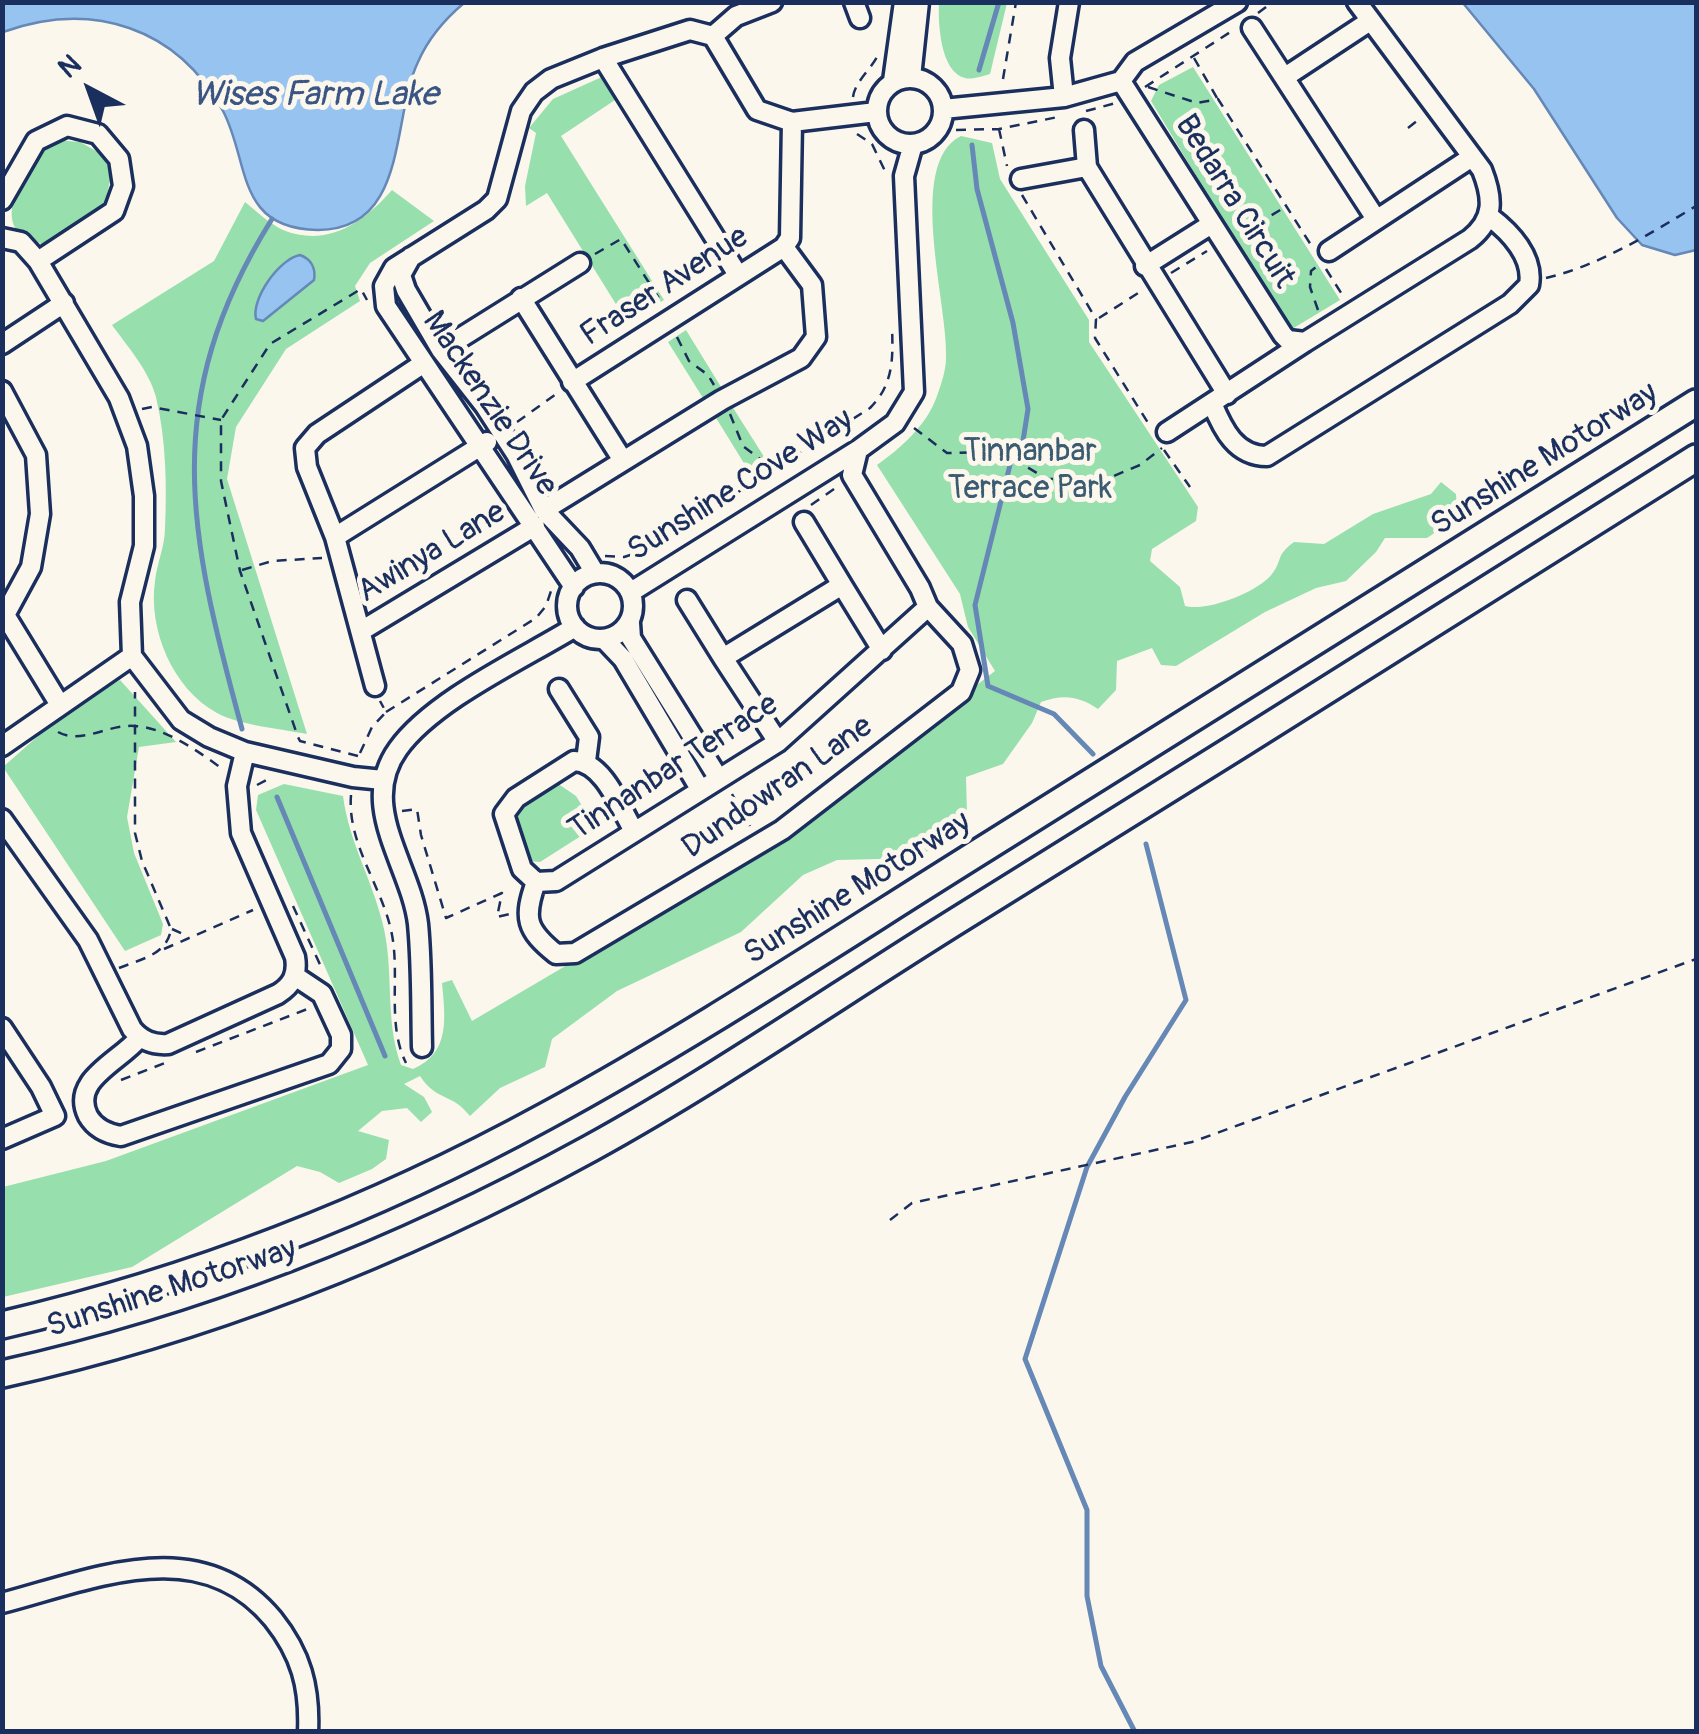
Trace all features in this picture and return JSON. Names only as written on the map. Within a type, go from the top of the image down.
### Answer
[{"type":"highway","name":"Sunshine Motorway","points":[[2,1326],[102,1300],[284,1238],[436,1172],[596,1088],[1696,403]]},
{"type":"highway","name":"Sunshine Motorway","points":[[2,1374],[155,1334],[276,1292],[506,1192],[658,1108],[1696,458]]},
{"type":"street","points":[[772,2],[736,16],[713,36],[758,110],[792,122],[876,112]]},
{"type":"street","points":[[902,79],[904,2]]},
{"type":"street","points":[[902,79],[932,86],[943,109],[938,128],[926,140],[913,144],[891,139],[880,126],[876,112],[881,93],[902,79],[920,2]]},
{"type":"street","points":[[1064,97],[1060,58],[1069,2]]},
{"type":"street","points":[[943,109],[1064,97],[1121,81],[1135,62],[1237,2]]},
{"type":"street","points":[[1159,436],[1470,239],[1490,217],[1492,199],[1472,156],[1357,2]]},
{"type":"street","points":[[1285,76],[1370,21]]},
{"type":"street","points":[[1252,28],[1376,219]]},
{"type":"street","name":"Mackenzie Drive","points":[[595,573],[580,548],[540,518],[480,446],[386,306],[384,286],[394,268],[486,210],[497,199],[521,111],[534,92],[551,79],[690,30],[713,36]]},
{"type":"street","points":[[603,58],[738,276]]},
{"type":"street","name":"Bedarra Circuit","points":[[1121,81],[1282,335],[1288,340],[1305,342]]},
{"type":"street","name":"Fraser Avenue","points":[[572,382],[784,247],[790,238],[792,122]]},
{"type":"street","points":[[2,200],[36,141],[67,126],[98,134],[120,159],[123,186],[114,211],[38,262]]},
{"type":"street","points":[[1084,130],[1087,166],[1219,399],[1238,447],[1246,455],[1267,456],[1510,304],[1529,285],[1529,269],[1508,230],[1490,217]]},
{"type":"street","name":"Sunshine Cove Way","points":[[631,592],[895,423],[914,392],[904,176],[913,144]]},
{"type":"street","points":[[1326,257],[1472,156]]},
{"type":"street","points":[[1016,181],[1087,166]]},
{"type":"street","points":[[1150,274],[1210,225]]},
{"type":"street","points":[[2,238],[21,242],[38,262],[119,398],[136,446],[144,496],[144,546],[130,602],[132,656],[181,720],[244,752],[277,768],[382,780]]},
{"type":"street","name":"Awinya Lane","points":[[361,631],[540,518],[622,459],[800,358],[816,337],[812,285],[784,247]]},
{"type":"street","name":"Mackenzie Drive","points":[[411,256],[401,275],[406,290],[441,350],[485,406],[509,428],[540,518],[574,587]]},
{"type":"street","points":[[441,350],[580,263]]},
{"type":"street","points":[[521,298],[622,459]]},
{"type":"street","points":[[2,344],[64,303]]},
{"type":"street","points":[[375,686],[337,544],[306,467],[306,448],[317,434],[424,363]]},
{"type":"street","points":[[2,391],[36,456],[40,514],[30,567],[4,616],[60,704]]},
{"type":"street","points":[[337,544],[509,428]]},
{"type":"street","points":[[858,450],[852,476],[920,588],[928,608]]},
{"type":"street","points":[[804,522],[882,650]]},
{"type":"street","points":[[630,622],[619,634],[604,639],[585,636],[574,627],[567,605],[574,587],[582,578],[606,573],[621,580],[631,592],[631,638],[725,775]]},
{"type":"street","points":[[723,658],[842,586]]},
{"type":"street","points":[[687,600],[778,742]]},
{"type":"street","name":"Tinnanbar Terrace","points":[[536,882],[556,881],[778,742],[928,608]]},
{"type":"street","name":"Dundowran Lane","points":[[526,910],[540,941],[556,954],[574,953],[761,844],[961,692],[970,670],[962,644],[928,608]]},
{"type":"street","points":[[422,1048],[418,924],[382,814],[382,780],[399,748],[443,706],[574,627]]},
{"type":"street","points":[[604,639],[623,658],[700,789]]},
{"type":"street","points":[[2,746],[132,656]]},
{"type":"street","points":[[560,690],[589,736],[586,761]]},
{"type":"street","points":[[2,819],[88,940],[139,1038],[157,1044],[179,1039],[278,994],[289,987],[295,976],[295,958],[240,833],[244,752]]},
{"type":"street","points":[[526,910],[536,882],[522,869],[504,814],[516,798],[574,761],[586,761],[597,770],[634,831]]},
{"type":"street","points":[[139,1038],[84,1090],[82,1103],[92,1123],[108,1134],[121,1136],[328,1064],[342,1042],[322,994],[295,976]]},
{"type":"street","points":[[2,1028],[55,1116],[2,1139]]},
{"type":"street","points":[[2,1603],[126,1571],[166,1566],[198,1570],[232,1583],[259,1602],[300,1660],[309,1702],[308,1732]]},
{"type":"path","points":[[1003,79],[1016,2]]},
{"type":"path","points":[[1193,56],[1286,206],[1326,257],[1354,313]]},
{"type":"path","points":[[1146,86],[1197,103],[1218,99]]},
{"type":"path","points":[[999,129],[1016,181],[1096,319],[1095,338],[1190,487]]},
{"type":"path","points":[[1096,319],[1150,274],[1222,244],[1286,206]]},
{"type":"path","points":[[1529,285],[1549,276],[1564,276],[1633,244],[1696,206]]},
{"type":"path","points":[[580,263],[621,239],[673,319]]},
{"type":"path","points":[[1323,318],[1312,301],[1310,287],[1311,271],[1326,257]]},
{"type":"path","points":[[358,756],[300,741],[298,737],[240,571],[221,480],[221,420],[270,344],[361,289],[374,311],[386,306]]},
{"type":"path","points":[[509,428],[572,382]]},
{"type":"path","points":[[170,410],[221,420]]},
{"type":"path","points":[[912,427],[948,452],[994,452],[1047,480],[1104,480],[1140,466],[1159,436]]},
{"type":"path","points":[[804,522],[797,514],[852,476]]},
{"type":"path","points":[[240,571],[272,560],[313,560],[337,544]]},
{"type":"path","points":[[375,686],[386,712],[372,727],[358,756],[350,804],[358,842],[391,930],[398,1039],[406,1063]]},
{"type":"path","points":[[134,692],[136,833],[142,861],[171,928],[162,949]]},
{"type":"path","points":[[44,717],[54,730],[74,738],[115,726],[136,726],[170,734],[245,784],[255,786],[277,768],[287,741],[298,737]]},
{"type":"path","points":[[245,784],[277,768]]},
{"type":"path","points":[[725,775],[739,784],[729,789],[761,844]]},
{"type":"path","points":[[382,814],[417,809],[421,836],[446,918],[502,893],[497,917],[526,910]]},
{"type":"path","points":[[106,973],[288,894],[325,975],[322,994],[301,1014],[186,1056],[179,1039]]},
{"type":"path","points":[[171,928],[192,937]]},
{"type":"path","points":[[890,1220],[912,1203],[1192,1142],[1696,959]]},
{"type":"path","points":[[92,1079],[106,1085],[170,1062]]},
{"type":"green space","points":[[939,3],[1007,3],[990,74],[965,78],[950,66],[942,45]]},
{"type":"green space","points":[[1193,67],[1340,300],[1292,329],[1151,101],[1159,85]]},
{"type":"green space","points":[[604,76],[618,98],[561,136],[664,300],[627,322],[547,193],[526,206],[525,186],[536,133],[529,128],[553,99]]},
{"type":"green space","name":"Tinnanbar Terrace Park","points":[[961,136],[992,143],[1000,179],[1089,320],[1089,342],[1198,507],[1196,521],[1152,549],[1150,561],[1180,587],[1185,606],[1206,606],[1244,594],[1272,574],[1284,551],[1294,542],[1324,544],[1373,514],[1431,494],[1441,482],[1456,494],[1457,509],[1445,512],[1439,520],[1439,530],[1427,538],[1385,538],[1346,581],[1316,588],[1265,612],[1176,666],[1161,665],[1152,648],[1117,661],[1116,690],[1098,709],[1071,698],[1041,702],[1032,723],[1003,764],[966,777],[967,815],[920,858],[837,860],[803,875],[741,932],[617,991],[552,1039],[545,1067],[500,1088],[470,1116],[457,1103],[432,1090],[420,1076],[404,1084],[424,1097],[432,1112],[421,1122],[407,1108],[382,1111],[358,1131],[389,1140],[386,1159],[372,1169],[339,1183],[320,1172],[297,1166],[132,1267],[3,1297],[3,1187],[106,1161],[368,1065],[256,810],[258,795],[284,784],[343,796],[386,939],[396,1048],[401,1065],[413,1069],[434,1054],[440,1044],[444,1021],[442,983],[452,980],[472,1021],[764,849],[995,671],[968,627],[960,594],[877,465],[920,426],[933,407],[943,377],[945,335],[932,205],[935,175],[944,151]]},
{"type":"green space","points":[[53,140],[80,142],[98,152],[112,170],[104,210],[56,242],[44,245],[16,229],[12,207],[21,181]]},
{"type":"green space","points":[[392,190],[434,221],[370,263],[355,286],[360,301],[286,349],[236,427],[227,479],[307,734],[237,721],[217,713],[188,689],[176,674],[160,638],[154,600],[165,528],[162,429],[148,378],[112,325],[214,261],[245,202],[283,230],[315,236],[344,229]]},
{"type":"green space","points":[[686,330],[721,387],[703,398],[668,342]]},
{"type":"green space","points":[[730,403],[768,463],[750,473],[713,413]]},
{"type":"green space","points":[[120,680],[176,742],[139,747],[127,817],[134,853],[163,924],[161,935],[125,951],[3,767],[63,714]]},
{"type":"green space","points":[[557,783],[576,796],[595,827],[540,862],[527,861],[513,816],[520,805]]},
{"type":"water","name":"Wises Farm Lake","points":[[3,2],[464,3],[438,30],[418,62],[383,192],[368,212],[347,225],[318,230],[291,227],[272,218],[259,205],[223,111],[204,82],[182,59],[129,28],[100,21],[68,19],[3,32]]},
{"type":"water","points":[[1463,3],[1696,3],[1696,250],[1675,255],[1642,245],[1617,218],[1534,89]]},
{"type":"water","points":[[300,255],[312,264],[314,280],[263,321],[256,319],[258,301],[268,281],[284,264]]},
{"type":"waterway","points":[[979,70],[999,2]]},
{"type":"waterway","points":[[972,145],[977,189],[1013,323],[1028,409],[1023,441]]},
{"type":"waterway","points":[[242,729],[208,593],[194,470],[198,409],[212,348],[236,285],[272,219]]},
{"type":"waterway","points":[[1010,465],[975,605],[988,686],[1054,714],[1093,754]]},
{"type":"waterway","points":[[277,797],[385,1056]]},
{"type":"waterway","points":[[1135,1732],[1101,1666],[1087,1596],[1087,1510],[1025,1359],[1087,1167],[1125,1097],[1186,1000],[1146,844]]}]
